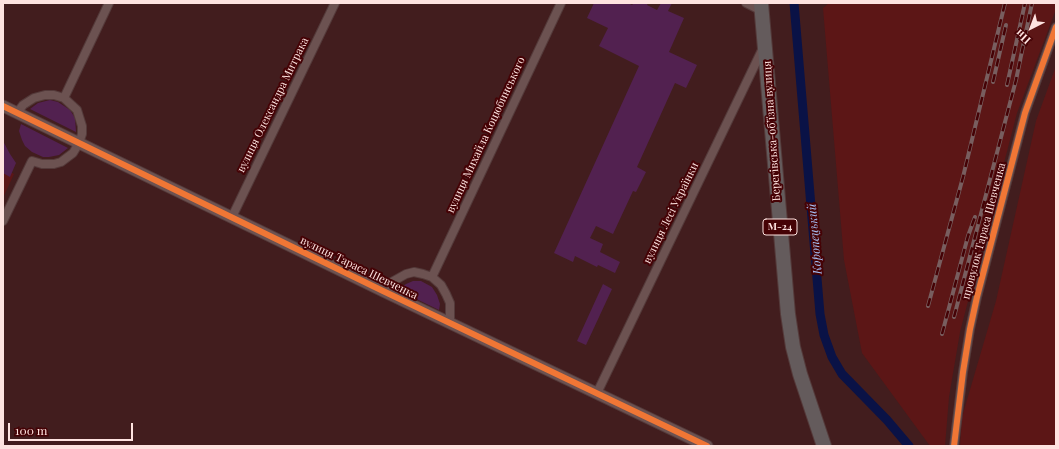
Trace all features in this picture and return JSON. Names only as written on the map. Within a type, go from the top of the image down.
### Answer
[{"type":"highway","name":"Берегівська-обʼїзна вулиця","points":[[762,7],[783,270],[792,347],[824,446]]},
{"type":"street","points":[[64,98],[109,3]]},
{"type":"street","name":"вулиця Олександра Митрака","points":[[232,217],[334,3]]},
{"type":"street","name":"вулиця Михайла Коцюбинського","points":[[432,277],[561,3]]},
{"type":"street","points":[[746,3],[762,7]]},
{"type":"street","name":"провулок Тараса Шевченка","points":[[954,446],[964,365],[977,297],[1025,113],[1056,27]]},
{"type":"street","name":"вулиця Лесі Українки","points":[[597,393],[765,43]]},
{"type":"street","points":[[3,221],[32,161],[42,164],[54,164],[61,162],[73,153],[82,134],[82,126],[77,110],[64,98],[54,95],[44,95],[34,98],[23,105],[17,112]]},
{"type":"street","name":"вулиця Тараса Шевченка","points":[[3,106],[383,291],[707,446]]},
{"type":"street","points":[[383,291],[390,283],[406,274],[414,272],[432,277],[441,285],[450,304],[450,323]]},
{"type":"shaded area","points":[[594,3],[628,3],[632,5],[634,3],[648,3],[647,5],[657,10],[661,3],[672,3],[668,11],[684,18],[669,52],[697,65],[686,88],[675,83],[637,167],[646,172],[636,192],[633,191],[613,234],[596,226],[590,238],[603,244],[600,252],[620,262],[615,273],[598,265],[597,267],[575,256],[573,262],[554,253],[639,66],[599,46],[608,28],[587,18]]},
{"type":"shaded area","points":[[829,3],[1056,3],[1056,9],[1017,113],[960,332],[949,397],[945,446],[930,446],[862,353],[844,260],[823,8]]},
{"type":"shaded area","points":[[1056,66],[1056,446],[960,446],[962,417],[996,301],[1036,121]]},
{"type":"shaded area","points":[[50,100],[58,102],[70,110],[75,118],[76,132],[30,109],[38,103]]},
{"type":"shaded area","points":[[21,124],[68,148],[59,155],[49,157],[43,157],[32,152],[25,146],[22,140],[19,131]]},
{"type":"shaded area","points":[[3,141],[16,163],[10,177],[3,173]]},
{"type":"shaded area","points":[[3,168],[14,174],[3,198]]},
{"type":"shaded area","points":[[413,281],[421,281],[432,287],[440,304],[439,310],[398,290]]},
{"type":"shaded area","points":[[603,284],[612,289],[586,345],[577,341]]},
{"type":"waterway","name":"Коропецький","points":[[794,3],[820,314],[824,335],[832,357],[842,374],[887,420],[909,446]]},
{"type":"railway","points":[[928,306],[963,177],[1005,3]]},
{"type":"railway","points":[[1007,85],[1025,3]]},
{"type":"railway","points":[[954,317],[1016,80],[1032,3]]},
{"type":"railway","points":[[993,82],[1006,25]]},
{"type":"railway","points":[[942,334],[968,236],[975,217]]},
{"type":"cycle path","points":[[954,446],[963,372],[977,297],[1025,113],[1056,27]]},
{"type":"cycle path","points":[[3,106],[383,291],[707,446]]}]
